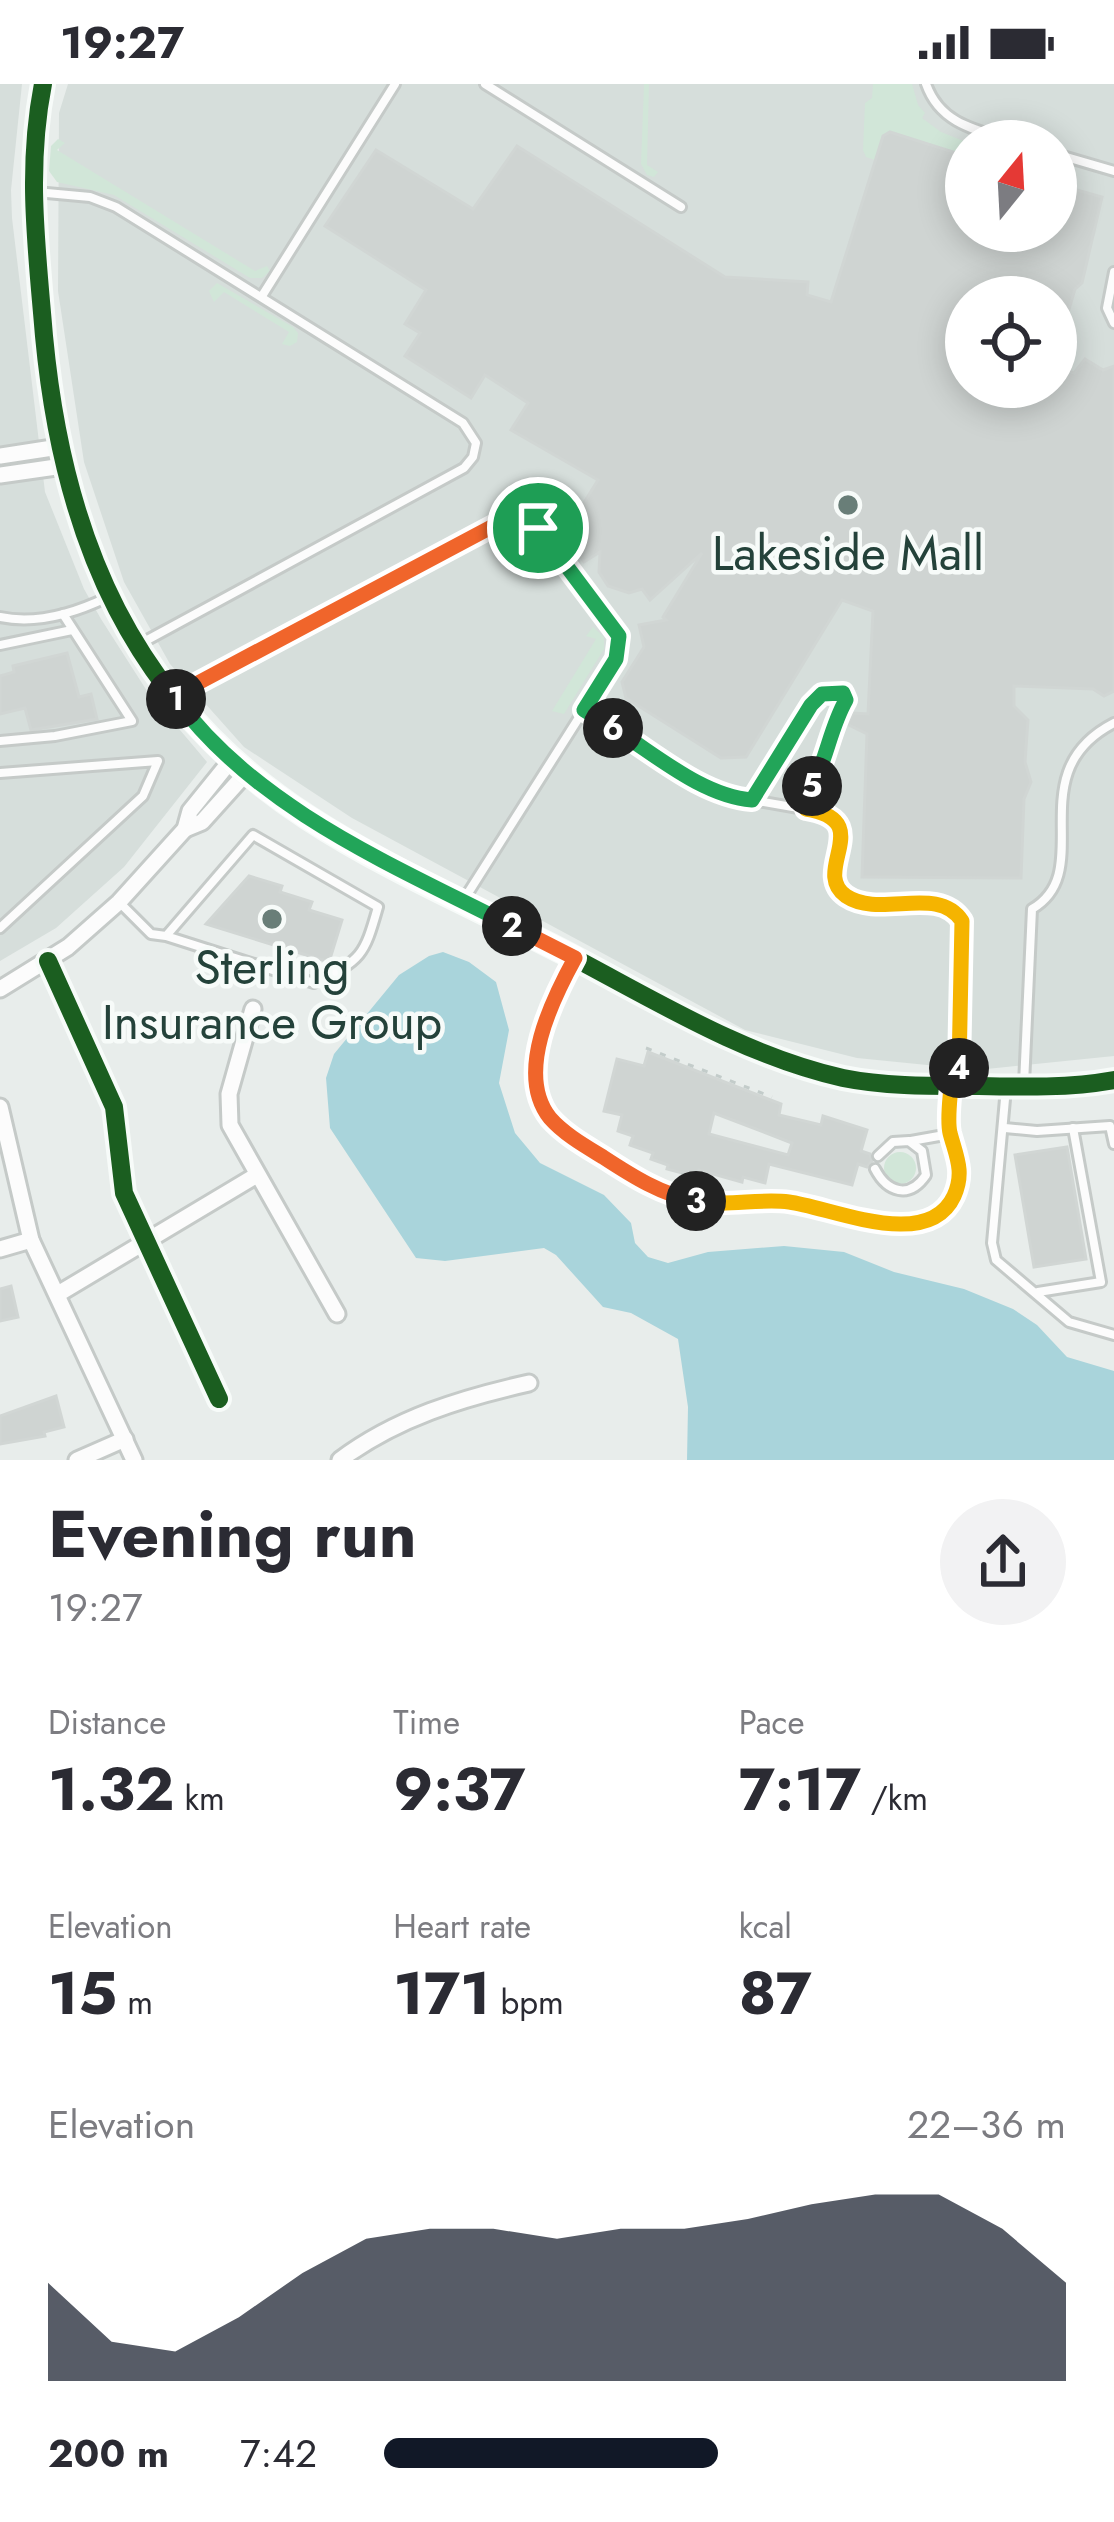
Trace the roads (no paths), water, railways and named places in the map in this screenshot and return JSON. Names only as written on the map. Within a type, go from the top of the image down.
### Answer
[{"type":"street","points":[[43,84],[31,192],[59,447],[80,528],[137,646],[175,699],[232,759],[329,831],[719,1033],[788,1062],[862,1081],[1015,1087],[1114,1080]]},
{"type":"street","points":[[0,456],[59,447]]},
{"type":"street","points":[[0,475],[63,466]]},
{"type":"street","points":[[185,829],[190,811],[232,759]]},
{"type":"street","points":[[0,989],[48,961],[119,902],[185,829],[202,822],[247,772]]},
{"type":"street","points":[[48,961],[114,1108],[124,1193],[219,1399]]},
{"type":"street","points":[[253,1009],[227,1108],[230,1125],[337,1314]]},
{"type":"street","points":[[0,1107],[31,1240],[134,1460]]},
{"type":"street","points":[[58,1294],[256,1175]]},
{"type":"street","points":[[0,1249],[31,1240]]},
{"type":"street","points":[[340,1460],[409,1419],[476,1395],[529,1383]]},
{"type":"street","points":[[77,1460],[125,1439]]},
{"type":"lane","points":[[262,296],[395,84]]},
{"type":"lane","points":[[485,84],[681,207]]},
{"type":"lane","points":[[926,84],[930,97],[951,120]]},
{"type":"lane","points":[[1077,160],[1114,171]]},
{"type":"lane","points":[[31,192],[90,197],[110,204],[463,423],[474,436],[473,457],[464,469],[137,646]]},
{"type":"lane","points":[[1114,272],[1107,308],[1114,323]]},
{"type":"lane","points":[[175,699],[497,524],[515,519],[538,528],[619,636],[616,659],[463,901]]},
{"type":"lane","points":[[0,617],[28,621],[110,596]]},
{"type":"lane","points":[[0,741],[132,721],[63,614]]},
{"type":"lane","points":[[0,645],[71,631]]},
{"type":"lane","points":[[752,800],[811,705],[822,694],[843,693],[846,700],[828,736],[806,809]]},
{"type":"lane","points":[[575,958],[542,1040],[537,1082],[541,1102],[566,1132],[627,1173],[678,1198],[716,1205],[784,1202],[890,1225],[914,1224],[945,1210],[954,1198],[960,1178],[959,1152],[950,1133],[964,936],[959,915],[937,904],[864,902],[845,895],[837,883],[841,831],[827,813],[730,798],[584,710]]},
{"type":"lane","points":[[1114,723],[1079,749],[1063,779],[1058,876],[1050,894],[1032,909],[1015,1087],[1005,1128],[992,1244],[995,1260],[1069,1322],[1114,1335]]},
{"type":"lane","points":[[0,773],[158,761],[143,796],[0,928]]},
{"type":"lane","points":[[119,902],[152,934],[314,983],[345,968],[366,950],[378,907],[253,835],[166,936]]},
{"type":"lane","points":[[1005,1128],[1037,1131],[1110,1126],[1114,1144]]},
{"type":"lane","points":[[1036,1292],[1101,1282],[1073,1129]]},
{"type":"lane","points":[[878,1156],[892,1142],[950,1133]]},
{"type":"lane","points":[[874,1169],[890,1189],[907,1191],[926,1175],[934,1139]]},
{"type":"lane","points":[[909,1142],[926,1159]]},
{"type":"water","points":[[443,952],[469,962],[496,982],[509,1030],[499,1083],[515,1133],[540,1163],[604,1195],[631,1223],[635,1243],[648,1257],[668,1263],[708,1252],[784,1246],[844,1252],[1013,1309],[1037,1325],[1067,1357],[1114,1371],[1114,1460],[687,1460],[688,1407],[678,1339],[631,1313],[603,1307],[544,1248],[445,1261],[416,1258],[330,1128],[326,1078],[334,1054],[399,975]]},
{"type":"place","name":"Lakeside Mall","points":[[848,505]]},
{"type":"place","name":"Sterling Insurance Group","points":[[272,919]]}]
